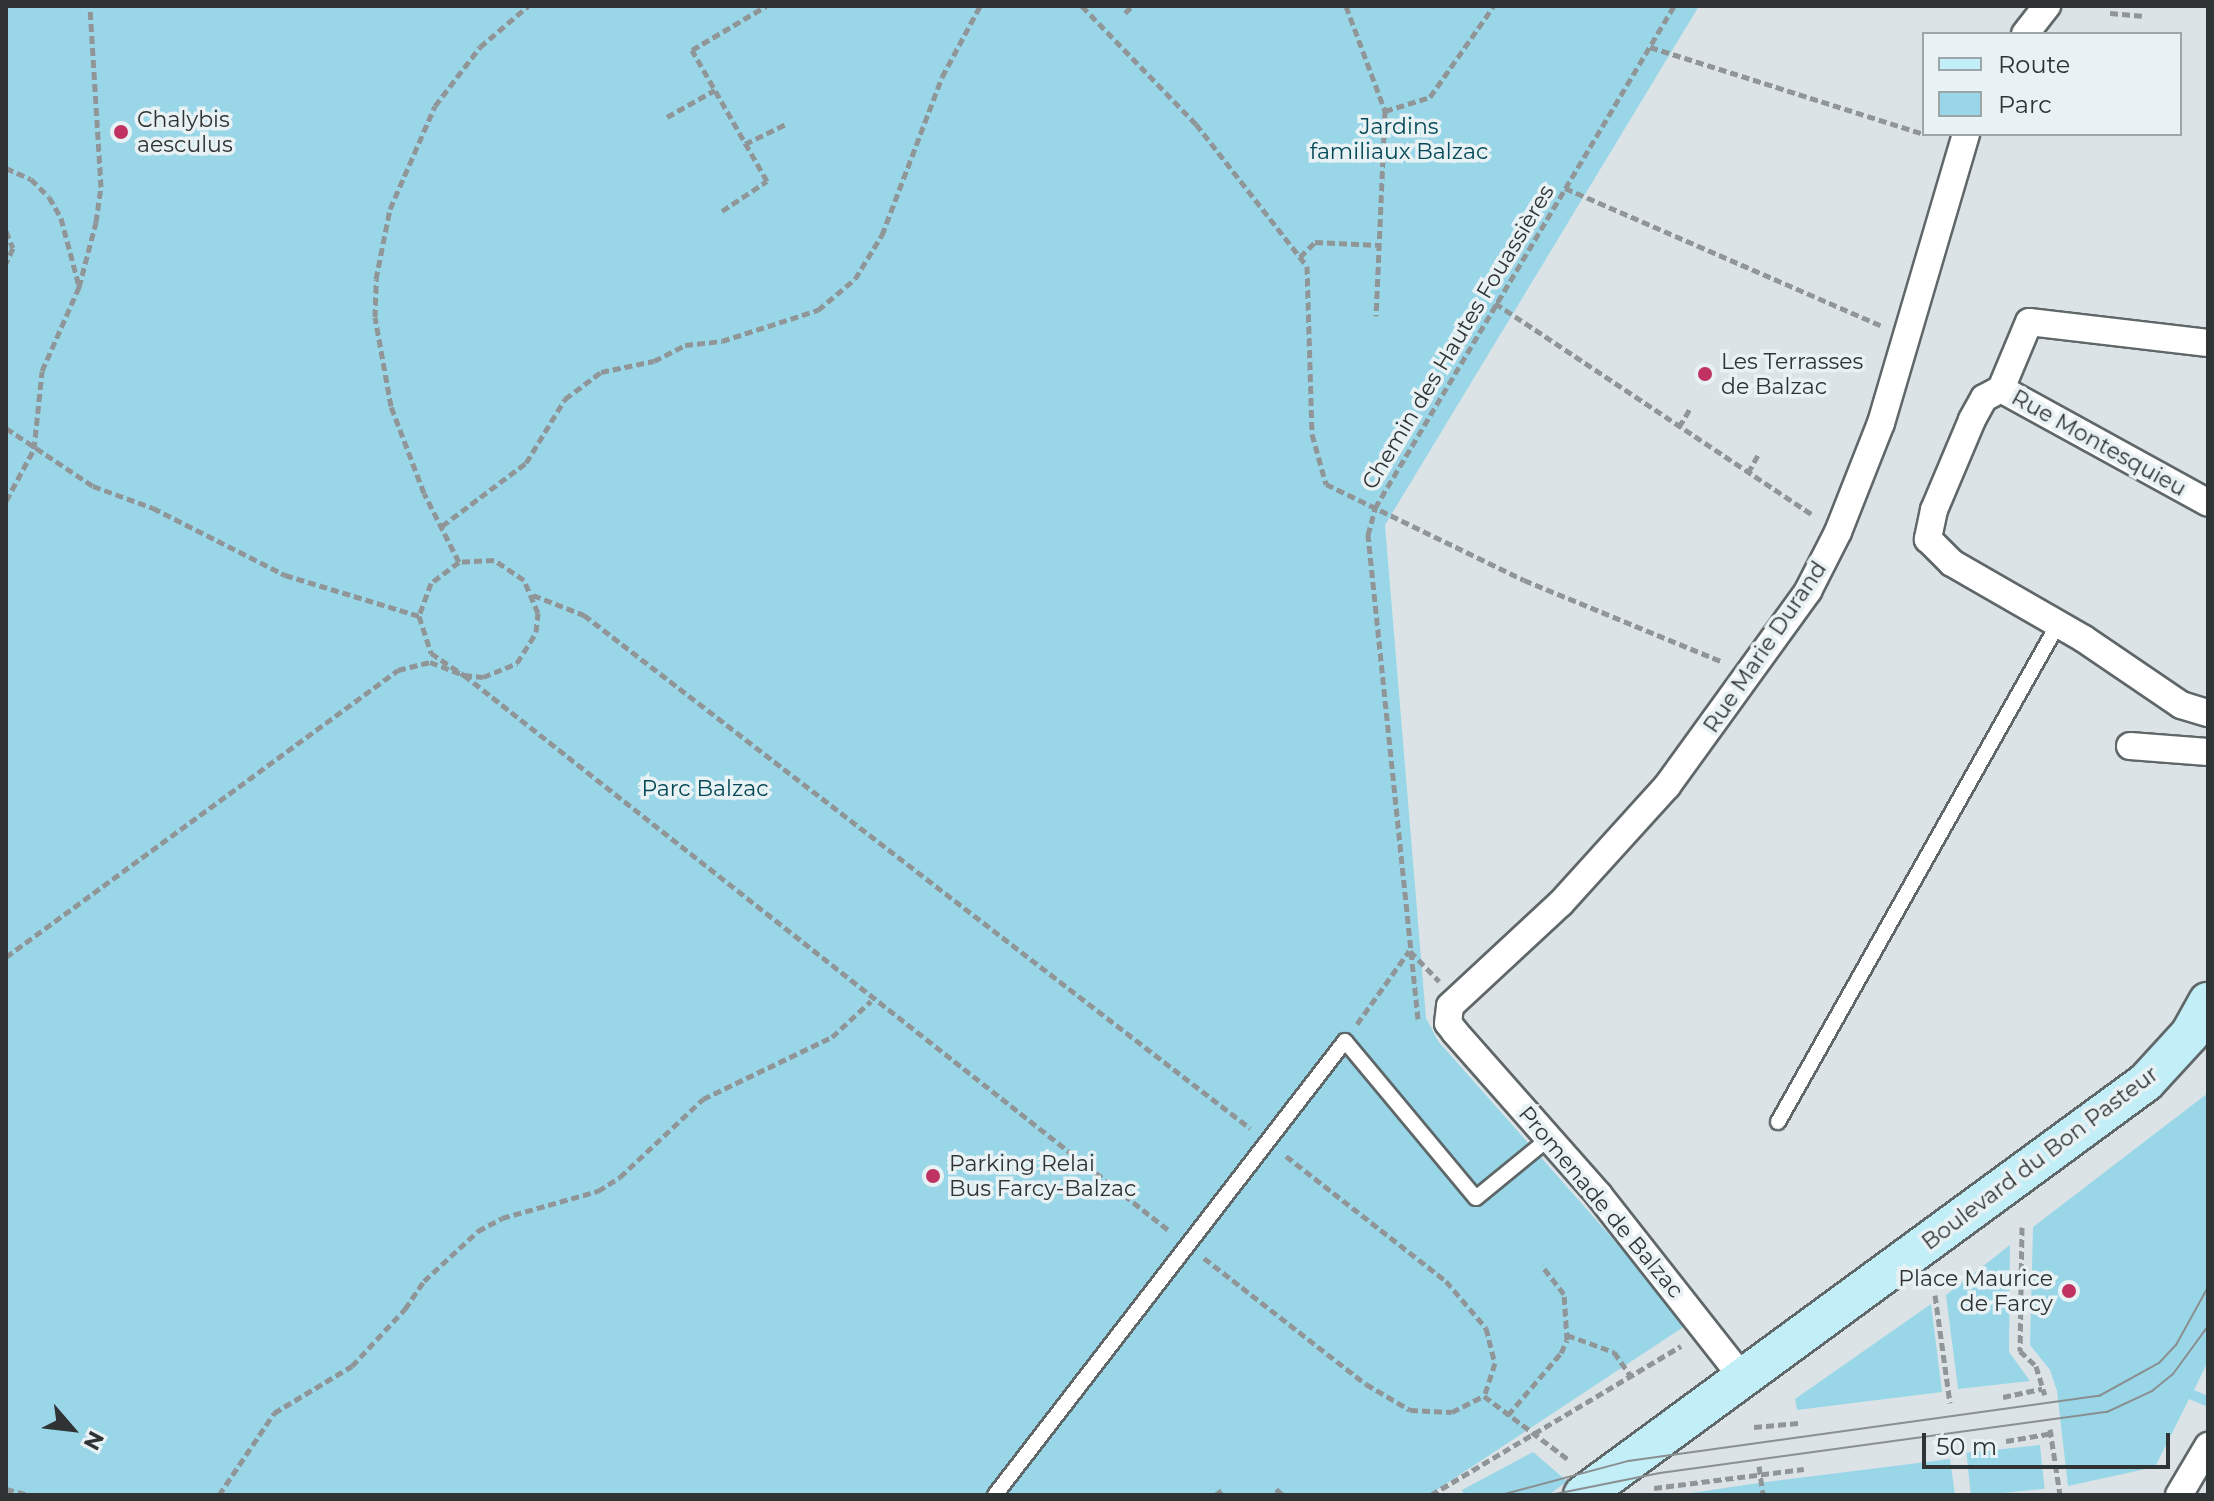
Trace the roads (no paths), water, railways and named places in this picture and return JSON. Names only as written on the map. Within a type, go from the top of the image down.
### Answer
[{"type":"street","points":[[2027,32],[2047,6]]},
{"type":"street","name":"Rue Marie Durand","points":[[1455,1032],[1448,1023],[1450,1006],[1561,903],[1657,798],[1808,591],[1838,532],[1881,423],[1965,136]]},
{"type":"street","name":"Rue Montesquieu","points":[[2208,343],[2029,322],[2001,389],[2208,503]]},
{"type":"street","points":[[2001,389],[1984,398],[1972,420],[1934,510],[1928,539],[1952,563],[2058,624],[2181,705],[2208,713]]},
{"type":"street","points":[[2130,746],[2208,752]]},
{"type":"street","name":"Boulevard du Bon Pasteur","points":[[1583,1495],[1742,1377],[1803,1337],[2146,1082],[2190,1034],[2208,1002]]},
{"type":"street","name":"Promenade de Balzac","points":[[1455,1032],[1707,1328],[1742,1377]]},
{"type":"street","points":[[2179,1495],[2208,1446]]},
{"type":"lane","points":[[1778,1122],[2058,624]]},
{"type":"lane","points":[[995,1495],[1345,1041],[1476,1198],[1548,1139]]},
{"type":"tram line","points":[[1501,1495],[1628,1461],[2099,1396],[2159,1363],[2176,1345],[2208,1287]]},
{"type":"tram line","points":[[1550,1495],[1660,1473],[2107,1412],[2152,1391],[2173,1374],[2208,1326]]},
{"type":"place","name":"Chalybis aesculus","points":[[121,132]]},
{"type":"place","name":"Les Terrasses de Balzac","points":[[1705,374]]},
{"type":"place","name":"Parking Relai Bus Farcy-Balzac","points":[[933,1176]]},
{"type":"place","name":"Place Maurice de Farcy","points":[[2069,1291]]},
{"type":"park label","name":"Jardins familiaux Balzac","points":[[1399,138]]},
{"type":"park label","name":"Parc Balzac","points":[[705,789]]}]
